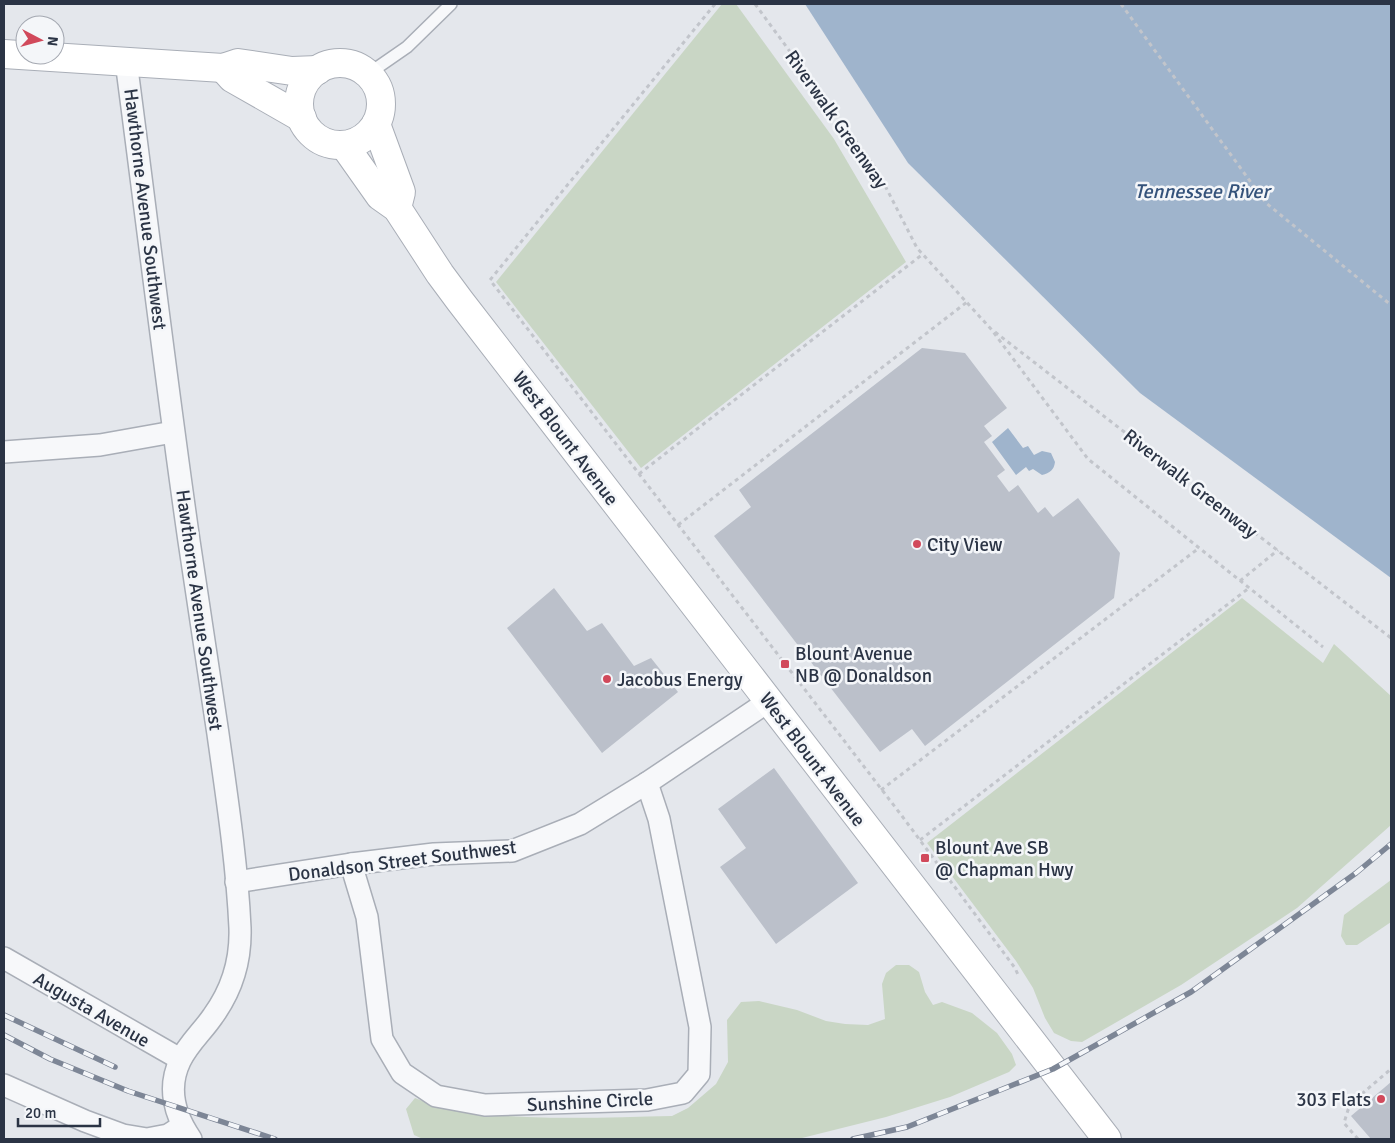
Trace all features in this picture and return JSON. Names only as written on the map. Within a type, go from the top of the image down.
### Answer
[{"type":"street","points":[[4,54],[223,68],[238,63],[292,71],[318,70]]},
{"type":"street","name":"Hawthorne Avenue Southwest","points":[[126,61],[173,432],[229,808],[240,928],[240,954],[233,981],[214,1016],[180,1059],[175,1074],[173,1092],[176,1108],[187,1133]]},
{"type":"street","points":[[344,63],[357,67],[368,74],[381,98],[376,124],[368,135],[356,142],[344,145],[330,144],[318,139],[308,130],[302,118],[299,105],[301,91],[308,79],[318,70],[331,64],[344,63]]},
{"type":"street","points":[[223,68],[232,78],[302,118]]},
{"type":"street","points":[[376,124],[401,192],[396,208]]},
{"type":"street","name":"West Blount Avenue","points":[[344,145],[380,196],[396,208],[460,301],[1107,1139]]},
{"type":"street","points":[[4,452],[100,445],[173,432]]},
{"type":"street","name":"Donaldson Street Southwest","points":[[236,882],[351,864],[434,854],[512,851],[580,824],[647,783],[769,701]]},
{"type":"street","name":"Sunshine Circle","points":[[351,864],[367,917],[382,1039],[402,1073],[409,1078],[436,1096],[485,1105],[646,1100],[684,1093],[699,1074],[700,1027],[659,819],[647,783]]},
{"type":"street","name":"Augusta Avenue","points":[[4,958],[180,1059]]},
{"type":"street","points":[[4,1085],[123,1135],[147,1139],[187,1133]]},
{"type":"lane","points":[[368,74],[407,46],[451,4]]},
{"type":"path","points":[[715,4],[490,280],[920,840],[1015,968],[1023,986]]},
{"type":"path","name":"Riverwalk Greenway","points":[[755,4],[878,170],[917,248],[991,329],[1088,459],[1323,647]]},
{"type":"path","points":[[1121,4],[1266,203],[1391,305]]},
{"type":"path","points":[[639,474],[923,254]]},
{"type":"path","points":[[678,525],[967,302]]},
{"type":"path","name":"Riverwalk Greenway","points":[[991,329],[1391,638]]},
{"type":"path","points":[[882,790],[1199,547]]},
{"type":"path","points":[[1240,581],[1278,550]]},
{"type":"path","points":[[920,840],[1249,588]]},
{"type":"path","points":[[1358,1139],[1344,1123],[1348,1110],[1357,1098],[1391,1069]]},
{"type":"green space","points":[[722,4],[736,4],[834,139],[906,262],[641,468],[496,282]]},
{"type":"green space","points":[[1242,598],[1323,663],[1334,644],[1391,696],[1391,825],[1297,908],[1181,985],[1082,1042],[1071,1041],[1054,1033],[1045,1018],[1033,988],[1016,961],[927,843]]},
{"type":"green space","points":[[1391,880],[1391,922],[1357,945],[1346,945],[1341,936],[1344,915]]},
{"type":"green space","points":[[896,965],[909,965],[919,972],[925,992],[933,1005],[942,1002],[972,1013],[997,1033],[1012,1054],[1016,1065],[1009,1072],[950,1097],[886,1117],[798,1139],[423,1139],[414,1135],[406,1109],[415,1098],[456,1110],[498,1115],[564,1118],[672,1116],[688,1108],[716,1084],[728,1062],[727,1020],[741,1002],[759,1001],[797,1010],[826,1021],[868,1025],[885,1019],[882,984],[886,973]]},
{"type":"water","name":"Tennessee River","points":[[805,4],[1391,4],[1391,578],[1140,393],[908,163]]},
{"type":"water","points":[[1008,428],[1023,448],[1028,446],[1034,455],[1042,451],[1051,453],[1055,462],[1051,471],[1042,475],[1033,469],[1029,471],[1026,467],[1016,475],[992,442]]},
{"type":"building","name":"City View","points":[[922,348],[965,353],[1007,408],[984,426],[992,436],[984,442],[1005,470],[997,476],[1009,492],[1018,485],[1038,513],[1045,507],[1053,517],[1078,498],[1120,553],[1114,598],[925,746],[912,729],[880,752],[714,536],[751,507],[739,490]]},
{"type":"building","name":"Jacobus Energy","points":[[554,588],[587,631],[602,623],[634,666],[651,658],[678,692],[602,753],[507,628]]},
{"type":"building","points":[[774,768],[858,883],[776,944],[720,867],[746,848],[718,809]]},
{"type":"building","name":"303 Flats","points":[[1391,1082],[1391,1139],[1371,1139],[1351,1116]]},
{"type":"railway","points":[[853,1139],[907,1127],[1053,1069],[1191,992],[1356,873],[1391,844]]},
{"type":"railway","points":[[4,1015],[115,1067]]},
{"type":"railway","points":[[4,1035],[50,1059],[128,1091],[275,1139]]},
{"type":"place","name":"City View","points":[[917,544]]},
{"type":"place","name":"Blount Avenue NB @ Donaldson","points":[[785,664]]},
{"type":"place","name":"Jacobus Energy","points":[[607,679]]},
{"type":"place","name":"Blount Ave SB @ Chapman Hwy","points":[[925,858]]},
{"type":"place","name":"303 Flats","points":[[1381,1099]]}]
